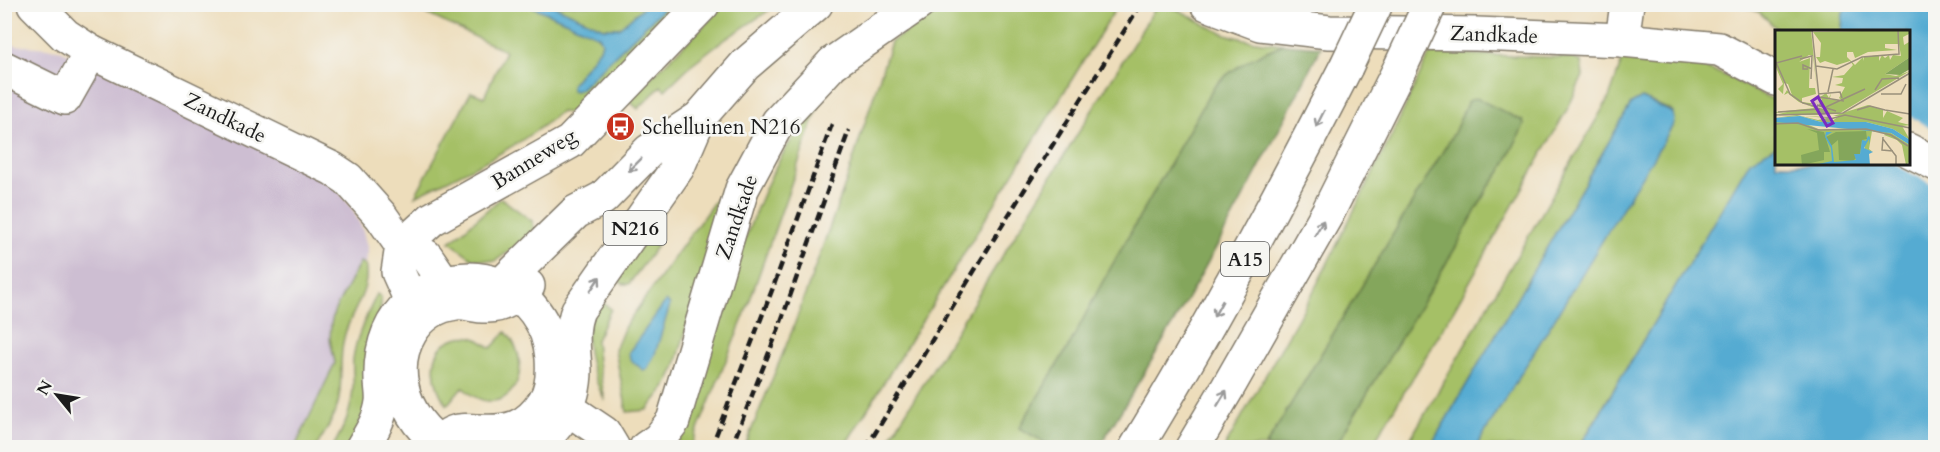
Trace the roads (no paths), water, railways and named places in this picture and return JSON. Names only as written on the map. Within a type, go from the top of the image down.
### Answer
[{"type":"main road","name":"Zandkade","points":[[34,4],[65,35],[92,52],[333,169],[348,179],[381,216],[402,246],[426,256],[443,282]]},
{"type":"main road","name":"Banneweg","points":[[402,246],[432,219],[570,142],[703,4]]},
{"type":"main road","name":"N216","points":[[699,118],[678,167],[578,310],[572,336],[575,372],[573,391],[511,430],[497,433],[461,430],[452,433],[440,446],[416,420],[396,404],[380,362],[395,318],[415,311],[440,308],[456,303],[487,306],[500,304],[576,212],[603,198],[649,151],[699,118],[745,65],[816,4]]},
{"type":"main road","name":"Zandkade","points":[[1207,4],[1260,24],[1329,32],[1476,34],[1622,40],[1719,49],[1775,78]]},
{"type":"main road","name":"A15","points":[[1136,447],[1186,365],[1280,198],[1376,4]]},
{"type":"main road","name":"A15","points":[[1192,447],[1328,212],[1430,4]]},
{"type":"main road","points":[[1622,40],[1627,4]]},
{"type":"main road","name":"Zandkade","points":[[646,447],[660,439],[673,421],[742,189],[778,122],[833,63],[909,11]]},
{"type":"main road","points":[[4,68],[65,98],[92,52]]},
{"type":"main road","points":[[1910,151],[1935,164]]},
{"type":"main road","points":[[402,246],[398,272],[415,311]]},
{"type":"main road","name":"N216","points":[[415,311],[443,282],[466,279],[486,280],[510,290],[528,303],[547,332],[552,350],[558,401],[557,425],[542,445]]},
{"type":"main road","points":[[558,401],[604,433],[613,447]]},
{"type":"main road","points":[[388,447],[396,404]]},
{"type":"main road","name":"N216","points":[[363,447],[374,429],[396,404]]},
{"type":"water","points":[[529,5],[552,5],[603,28],[619,28],[646,5],[667,5],[580,89],[575,91],[572,90],[571,85],[600,49],[602,42],[599,36]]},
{"type":"water","points":[[1849,5],[1935,5],[1935,447],[1579,448],[1750,161],[1775,147],[1775,165],[1910,165],[1910,30],[1842,30],[1843,13]]},
{"type":"water","points":[[1642,98],[1673,113],[1672,127],[1476,447],[1430,447],[1631,104]]},
{"type":"water","points":[[666,301],[670,305],[655,354],[647,369],[643,370],[630,359],[629,352]]},
{"type":"railway","points":[[866,448],[1141,4]]},
{"type":"railway","points":[[711,448],[774,285],[832,124]]},
{"type":"railway","points":[[731,448],[778,330],[849,130]]},
{"type":"place","name":"Schelluinen N216","points":[[621,127]]}]
